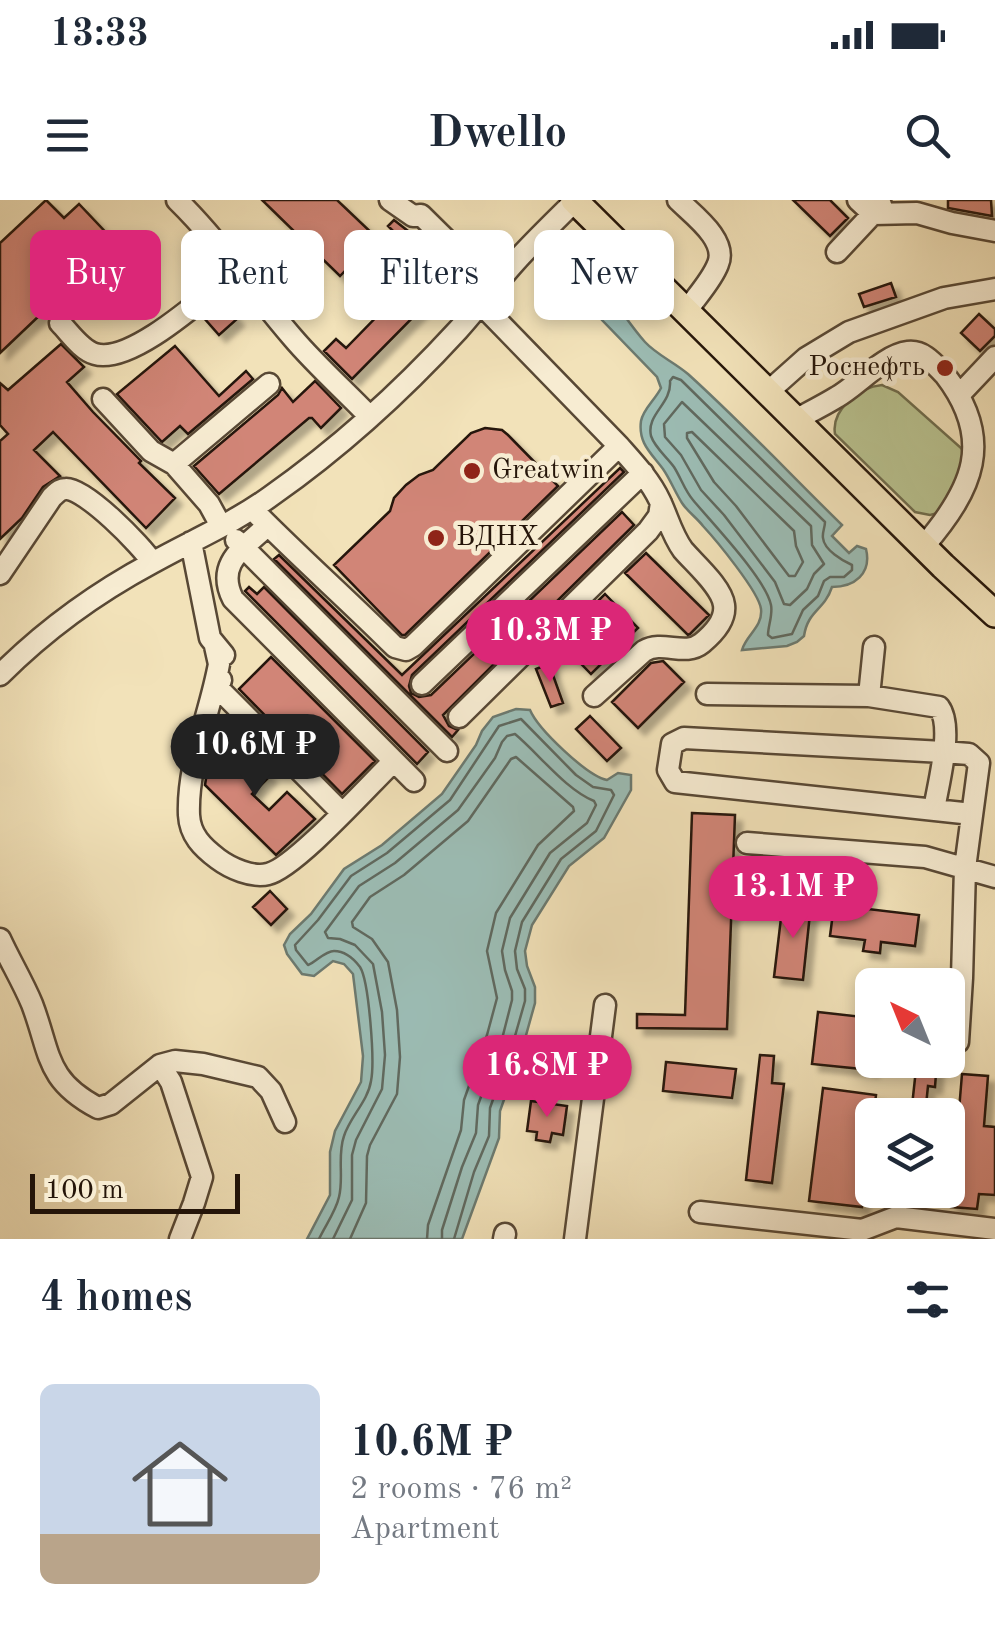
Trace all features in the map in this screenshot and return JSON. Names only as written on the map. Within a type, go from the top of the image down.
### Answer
[{"type":"main road","points":[[574,200],[995,617]]},
{"type":"main road","points":[[943,566],[995,604]]},
{"type":"street","points":[[177,200],[205,230]]},
{"type":"street","points":[[390,200],[413,216],[425,208],[441,230]]},
{"type":"street","points":[[514,264],[574,200]]},
{"type":"street","points":[[678,200],[709,232],[720,252],[719,262],[687,310]]},
{"type":"street","points":[[836,252],[872,205],[995,232]]},
{"type":"street","points":[[769,392],[806,358],[849,332],[944,298],[995,289]]},
{"type":"street","points":[[60,323],[89,352],[98,355],[124,353],[181,315]]},
{"type":"street","points":[[278,320],[369,416]]},
{"type":"street","points":[[0,675],[82,605],[152,562],[252,509],[295,479],[426,363],[465,320]]},
{"type":"street","points":[[510,320],[643,473],[680,546],[721,593],[724,602],[723,618],[697,647],[689,650],[653,646],[644,650],[594,696]]},
{"type":"street","points":[[797,419],[838,397],[892,357],[906,352],[926,357],[962,392],[979,426],[976,475],[966,496],[924,546]]},
{"type":"street","points":[[962,392],[995,358]]},
{"type":"street","points":[[174,464],[269,384]]},
{"type":"street","points":[[104,399],[151,451],[174,464],[243,549],[447,751]]},
{"type":"street","points":[[252,509],[395,647],[406,650],[618,446]]},
{"type":"street","points":[[422,684],[643,473]]},
{"type":"street","points":[[0,574],[52,497],[68,488],[115,521],[152,562]]},
{"type":"street","points":[[460,717],[648,531],[659,516],[661,503]]},
{"type":"street","points":[[268,525],[227,569],[232,599],[414,781]]},
{"type":"street","points":[[190,542],[210,638],[234,666],[215,686],[191,779],[190,824],[200,843],[230,867],[262,876],[287,864],[394,761]]},
{"type":"street","points":[[869,696],[874,647]]},
{"type":"street","points":[[215,686],[342,813]]},
{"type":"street","points":[[707,694],[869,696],[939,707],[946,716],[934,810]]},
{"type":"street","points":[[962,968],[964,868],[972,814],[979,764],[969,754],[684,738],[672,744],[668,770],[675,782],[972,814]]},
{"type":"street","points":[[747,843],[925,857],[995,877]]},
{"type":"street","points":[[0,939],[31,1002],[54,1072],[73,1092],[98,1108],[111,1104],[160,1065],[203,1064],[258,1077],[271,1091],[285,1122]]},
{"type":"street","points":[[575,1239],[605,1005]]},
{"type":"street","points":[[160,1065],[171,1082],[202,1176],[180,1239]]},
{"type":"street","points":[[700,1212],[862,1230],[896,1217],[995,1229]]},
{"type":"green space","points":[[882,385],[898,392],[961,448],[970,464],[938,513],[915,512],[835,434],[837,416],[848,401],[864,390]]},
{"type":"water","points":[[602,320],[628,320],[645,342],[708,392],[842,525],[832,536],[849,553],[857,546],[866,549],[864,572],[854,582],[832,587],[797,642],[742,650],[759,621],[758,601],[727,554],[682,503],[641,436],[642,417],[661,388],[657,377]]},
{"type":"water","points":[[516,709],[530,710],[564,751],[598,777],[607,780],[618,773],[631,775],[631,790],[604,838],[569,866],[532,925],[525,951],[535,987],[535,1003],[500,1111],[499,1138],[462,1239],[307,1239],[330,1195],[330,1152],[335,1131],[361,1082],[363,1056],[353,974],[344,964],[333,961],[314,976],[302,974],[284,945],[344,869],[382,845],[442,794],[493,717]]},
{"type":"building","points":[[46,200],[64,218],[79,204],[104,230],[30,230],[30,320],[35,320],[0,353],[0,243]]},
{"type":"building","points":[[262,200],[337,200],[369,230],[344,230],[344,272],[340,276],[324,260],[324,230],[293,230]]},
{"type":"building","points":[[793,200],[830,200],[848,218],[830,236]]},
{"type":"building","points":[[948,200],[991,200],[992,216],[948,208]]},
{"type":"building","points":[[394,220],[407,230],[392,230],[388,226]]},
{"type":"building","points":[[891,283],[896,297],[864,307],[859,294]]},
{"type":"building","points":[[979,314],[995,329],[995,336],[980,351],[961,333]]},
{"type":"building","points":[[206,320],[236,320],[219,335]]},
{"type":"building","points":[[373,320],[410,320],[352,379],[324,351],[336,339],[346,348]]},
{"type":"building","points":[[61,344],[84,367],[67,382],[175,498],[146,528],[53,432],[34,450],[60,476],[43,487],[22,518],[0,539],[0,441],[8,434],[0,425],[0,383],[8,390]]},
{"type":"building","points":[[175,346],[219,396],[246,371],[253,379],[188,434],[180,426],[162,442],[117,394]]},
{"type":"building","points":[[315,381],[341,408],[321,428],[309,418],[219,494],[194,466],[282,388],[293,402]]},
{"type":"building","name":"ВДНХ","points":[[485,428],[502,430],[558,486],[402,635],[334,565],[390,511],[394,498],[406,485],[433,470],[471,433]]},
{"type":"building","points":[[620,468],[624,472],[412,675],[411,693],[419,697],[431,695],[622,512],[634,525],[538,620],[529,610],[534,624],[443,715],[449,726],[458,730],[452,737],[274,559],[279,555],[402,675]]},
{"type":"building","points":[[646,553],[709,615],[690,634],[625,573]]},
{"type":"building","points":[[249,587],[257,594],[264,587],[428,752],[417,764],[245,591]]},
{"type":"building","points":[[605,594],[638,628],[591,674],[558,640]]},
{"type":"building","points":[[271,657],[375,761],[342,794],[239,689]]},
{"type":"building","points":[[663,661],[684,682],[638,728],[612,702],[651,663]]},
{"type":"building","points":[[549,664],[563,703],[551,707],[536,669]]},
{"type":"building","points":[[590,716],[621,748],[607,761],[576,729]]},
{"type":"building","points":[[233,740],[270,776],[252,794],[269,810],[287,792],[315,819],[276,855],[205,785],[208,766]]},
{"type":"building","points":[[692,813],[735,815],[727,1029],[637,1028],[637,1014],[685,1015]]},
{"type":"building","points":[[270,891],[287,909],[271,925],[253,907]]},
{"type":"building","points":[[783,901],[811,904],[803,980],[774,977]]},
{"type":"building","points":[[834,905],[919,915],[915,946],[881,942],[880,953],[863,951],[865,940],[830,936]]},
{"type":"building","points":[[818,1012],[855,1016],[855,1068],[812,1064]]},
{"type":"building","points":[[760,1055],[774,1056],[772,1083],[784,1084],[772,1183],[746,1180]]},
{"type":"building","points":[[666,1062],[736,1069],[732,1098],[663,1091]]},
{"type":"building","points":[[965,1074],[988,1076],[984,1126],[995,1127],[995,1195],[979,1194],[977,1209],[964,1208],[965,1098],[960,1098]]},
{"type":"building","points":[[915,1078],[936,1078],[935,1087],[928,1086],[927,1098],[913,1098]]},
{"type":"building","points":[[823,1088],[876,1095],[855,1098],[855,1206],[809,1201]]},
{"type":"building","points":[[531,1101],[567,1106],[563,1135],[552,1133],[550,1142],[536,1140],[537,1132],[527,1131]]},
{"type":"place","name":"Роснефть","points":[[945,368]]},
{"type":"place","name":"Greatwin","points":[[472,471]]},
{"type":"place","name":"ВДНХ","points":[[436,538]]}]
